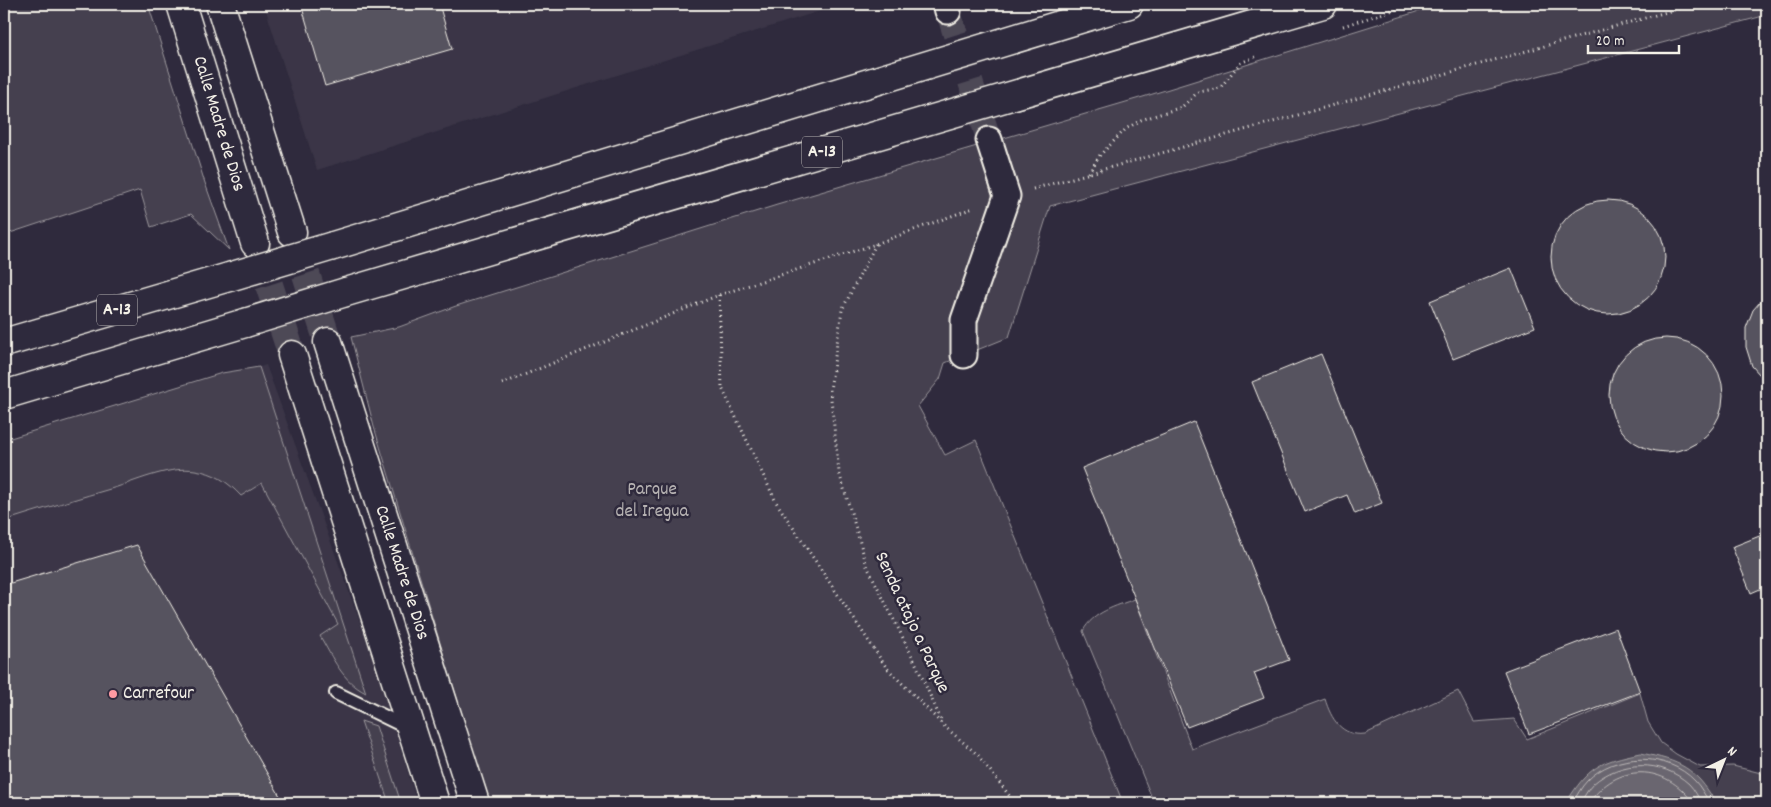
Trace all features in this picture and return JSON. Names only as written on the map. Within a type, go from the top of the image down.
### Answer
[{"type":"main road","name":"Calle Madre de Dios","points":[[181,4],[255,244]]},
{"type":"main road","name":"Calle Madre de Dios","points":[[220,4],[292,232]]},
{"type":"main road","name":"A-13","points":[[4,344],[1129,4]]},
{"type":"main road","name":"A-13","points":[[4,395],[346,292],[1323,4]]},
{"type":"main road","name":"Calle Madre de Dios","points":[[328,342],[475,803]]},
{"type":"main road","name":"Calle Madre de Dios","points":[[292,355],[435,803]]},
{"type":"main road","points":[[4,410],[132,357]]},
{"type":"street","points":[[964,355],[964,320],[1007,196],[989,140]]},
{"type":"lane","points":[[336,693],[412,730]]},
{"type":"path","points":[[1338,28],[1412,4]]},
{"type":"path","points":[[502,384],[719,295],[876,244],[1007,196],[1695,4]]},
{"type":"path","points":[[1089,173],[1100,155],[1126,129],[1141,120],[1162,115],[1182,107],[1198,92],[1220,88],[1240,63],[1257,56]]},
{"type":"path","name":"Senda atajo a Parque","points":[[876,244],[842,310],[830,390],[839,472],[867,566],[916,664],[943,725]]},
{"type":"path","points":[[719,295],[722,388],[776,502],[886,667],[943,725],[978,755],[1014,803]]},
{"type":"shaded area","points":[[264,4],[842,4],[317,170]]},
{"type":"shaded area","points":[[266,365],[379,674],[417,803],[4,803],[4,449]]},
{"type":"green space","points":[[4,4],[148,4],[205,183],[229,250],[191,214],[151,227],[140,190],[4,235]]},
{"type":"green space","name":"Parque del Iregua","points":[[1442,4],[1767,4],[1767,15],[1050,206],[1009,337],[945,363],[940,379],[918,406],[945,455],[976,440],[1123,803],[489,803],[374,427],[351,337],[399,327],[456,306],[777,205],[1143,97]]},
{"type":"green space","points":[[259,367],[366,693],[345,676],[320,636],[338,624],[262,483],[241,496],[226,482],[209,473],[186,469],[176,470],[156,474],[4,521],[4,440],[222,373]]},
{"type":"green space","points":[[1135,599],[1192,749],[1325,699],[1334,720],[1344,730],[1350,733],[1365,734],[1458,691],[1474,722],[1514,719],[1527,739],[1640,693],[1648,722],[1661,743],[1676,754],[1700,767],[1733,766],[1761,773],[1767,788],[1767,803],[1154,803],[1083,631],[1087,624],[1099,614]]},
{"type":"green space","points":[[361,721],[376,726],[401,803],[389,803]]},
{"type":"water","points":[[1641,753],[1666,759],[1693,773],[1716,803],[1566,803],[1581,781],[1596,768],[1615,759]]},
{"type":"building","points":[[301,4],[439,4],[452,49],[325,86]]},
{"type":"building","points":[[1608,200],[1630,204],[1640,209],[1656,225],[1661,235],[1665,257],[1661,279],[1656,289],[1640,305],[1630,310],[1608,314],[1586,310],[1576,305],[1560,289],[1555,279],[1551,257],[1555,235],[1560,225],[1576,209],[1586,204]]},
{"type":"building","points":[[1511,268],[1535,327],[1453,359],[1430,301]]},
{"type":"building","points":[[1767,294],[1767,383],[1752,366],[1746,347],[1746,328],[1753,310]]},
{"type":"building","points":[[1666,338],[1688,342],[1698,347],[1714,363],[1719,373],[1723,395],[1719,417],[1714,427],[1698,443],[1688,448],[1666,452],[1644,448],[1634,443],[1618,427],[1613,417],[1609,395],[1613,373],[1618,363],[1634,347],[1644,342]]},
{"type":"building","points":[[1321,354],[1382,503],[1355,514],[1347,495],[1305,512],[1252,382]]},
{"type":"building","points":[[1194,422],[1289,660],[1254,673],[1264,698],[1187,727],[1082,468]]},
{"type":"building","points":[[1767,533],[1767,586],[1751,593],[1732,547]]},
{"type":"building","name":"Carrefour","points":[[137,545],[284,803],[4,803],[4,585]]},
{"type":"building","points":[[1616,628],[1640,692],[1529,734],[1504,671]]},
{"type":"tunnel","points":[[948,11],[989,140]]},
{"type":"tunnel","points":[[293,234],[328,342]]},
{"type":"tunnel","points":[[256,245],[292,355]]},
{"type":"place","name":"Carrefour","points":[[113,694]]}]
